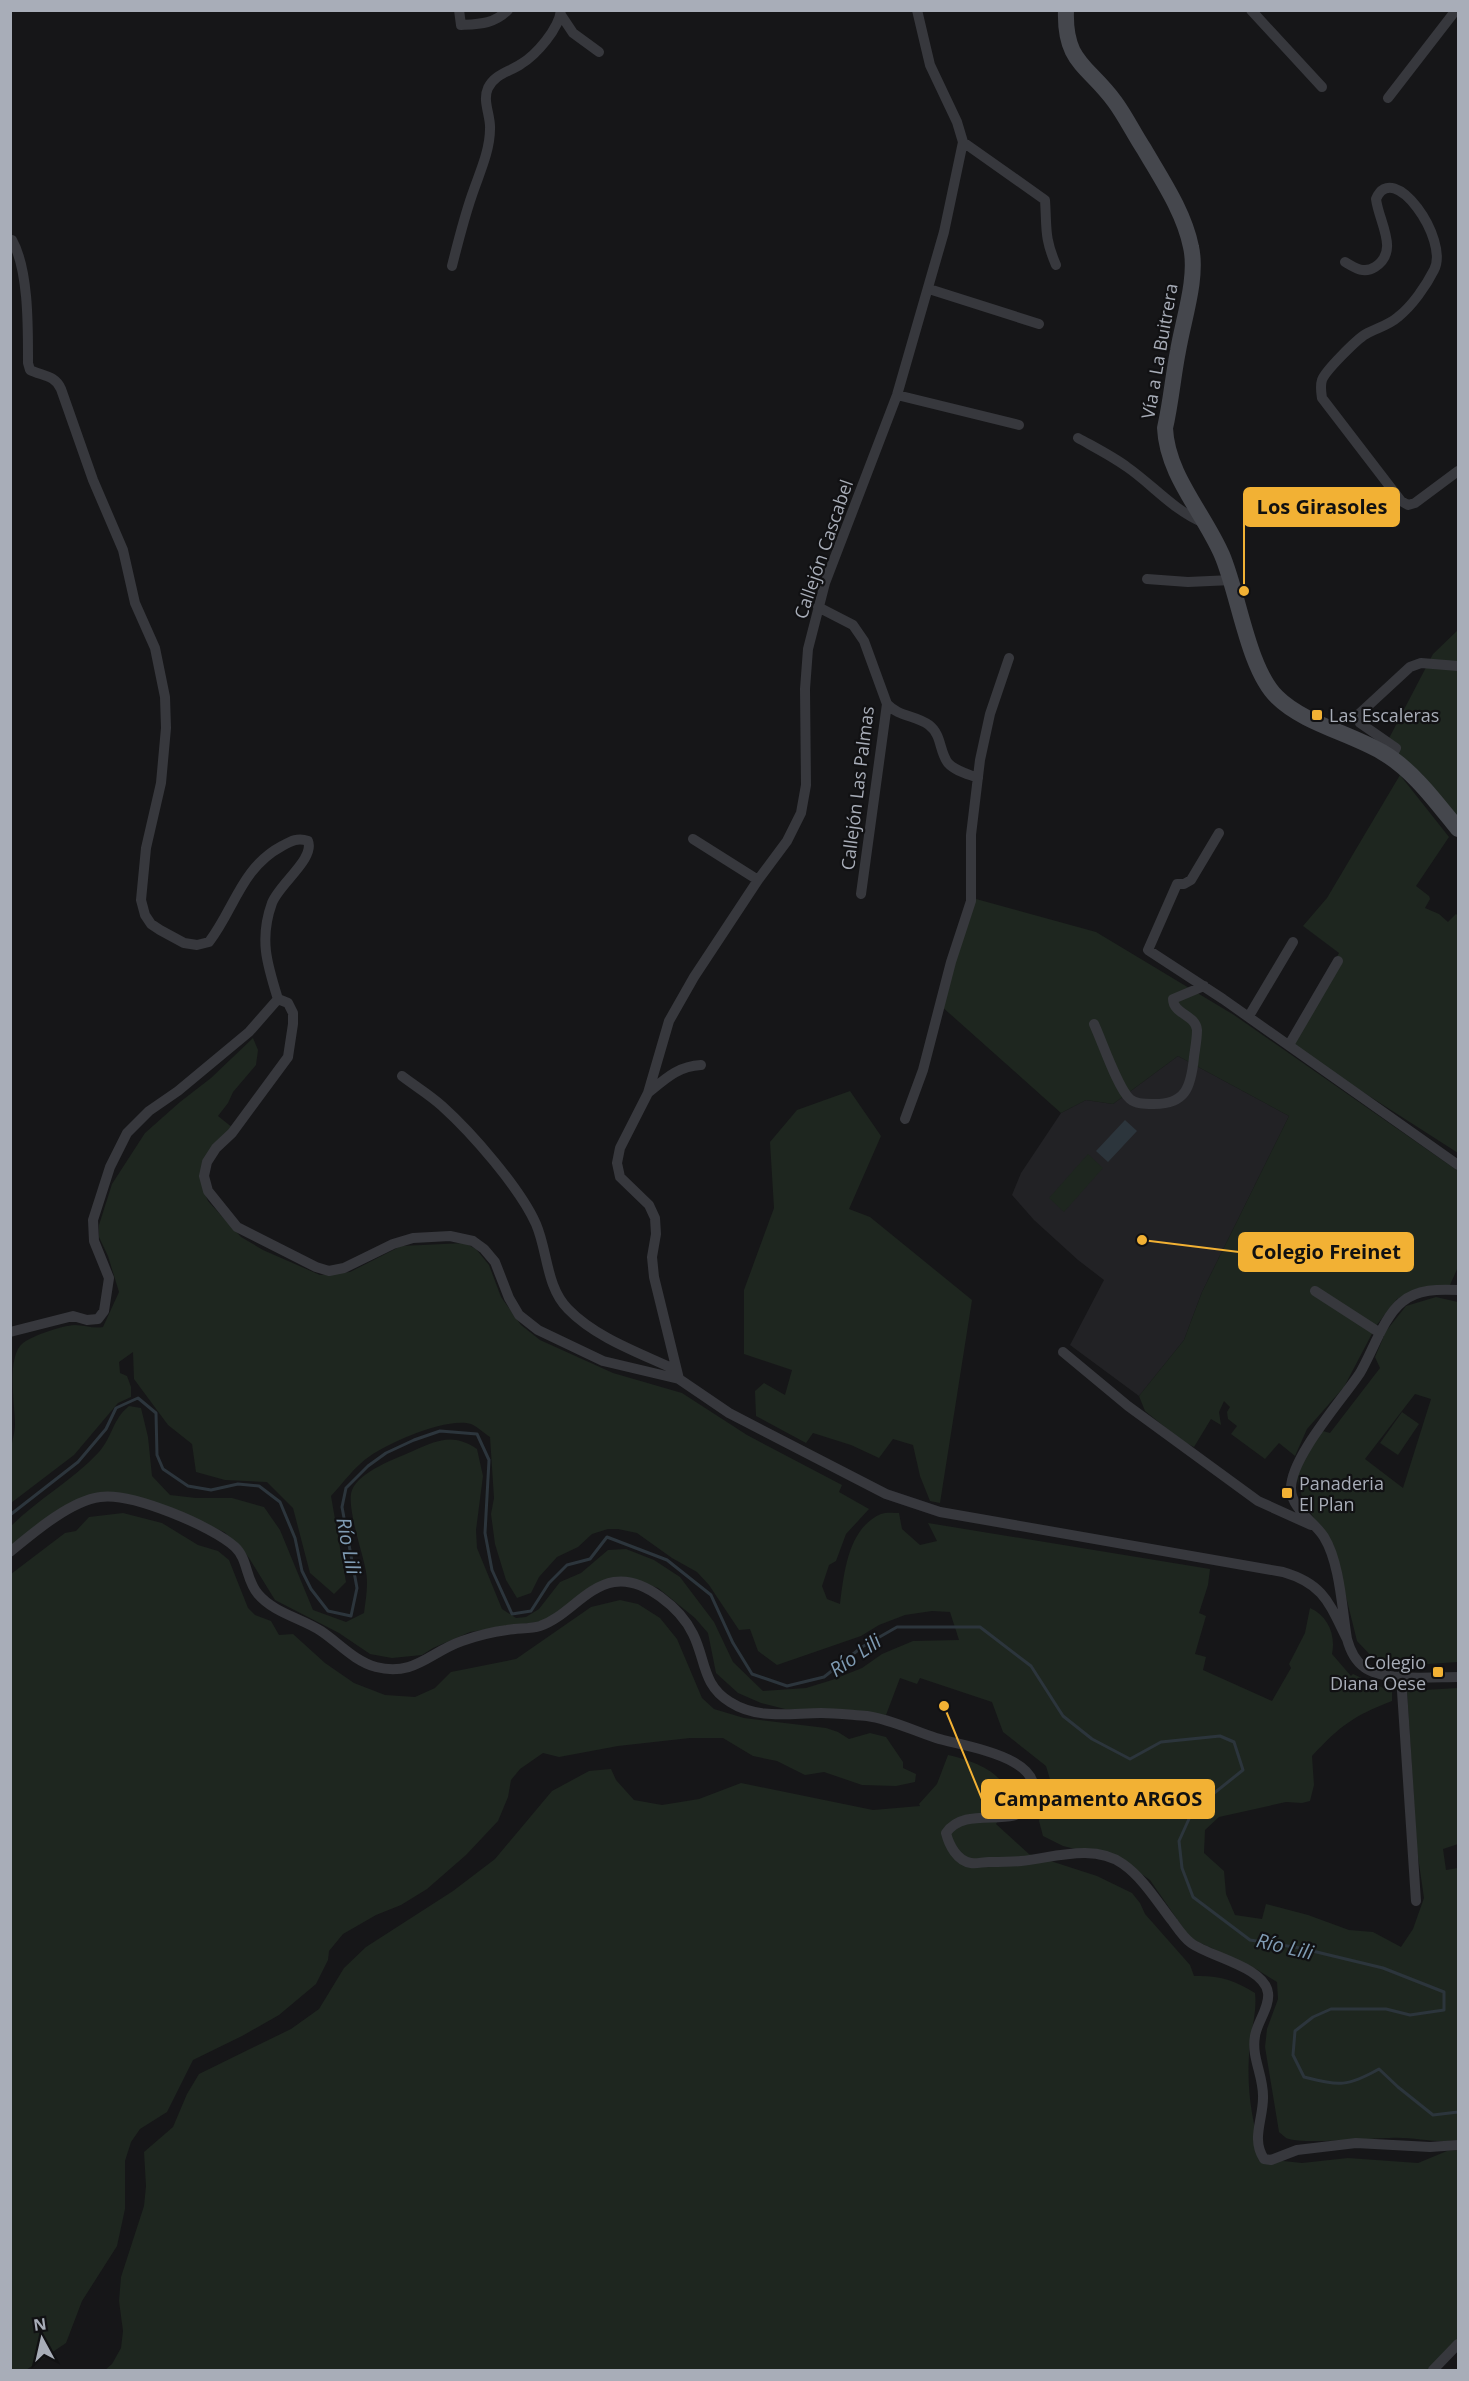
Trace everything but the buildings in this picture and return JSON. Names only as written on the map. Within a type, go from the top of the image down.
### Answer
[{"type":"street","points":[[459,10],[461,25],[486,24],[498,19],[508,10]]},
{"type":"street","points":[[917,10],[930,65],[957,122],[963,142],[1045,200],[1047,245],[1056,265]]},
{"type":"street","name":"Vía a La Buitrera","points":[[1066,10],[1065,30],[1068,45],[1075,58],[1116,104],[1173,198],[1192,249],[1191,282],[1166,428],[1166,443],[1178,474],[1208,525],[1232,580],[1255,660],[1267,687],[1280,700],[1303,714],[1391,758],[1426,791],[1458,829]]},
{"type":"street","points":[[1251,10],[1323,87]]},
{"type":"street","points":[[1388,98],[1456,10]]},
{"type":"street","points":[[561,13],[573,33],[599,52]]},
{"type":"street","points":[[452,266],[486,153],[490,128],[486,99],[488,89],[497,76],[534,54],[546,41],[561,13]]},
{"type":"street","name":"Callejón Cascabel","points":[[677,1374],[654,1276],[652,1257],[656,1234],[655,1218],[649,1205],[620,1177],[617,1163],[620,1148],[643,1106],[669,1021],[720,946],[758,880],[787,842],[801,813],[806,785],[805,688],[808,649],[818,607],[825,583],[897,395],[944,232],[963,142]]},
{"type":"street","points":[[1345,262],[1363,271],[1371,270],[1383,262],[1388,247],[1376,199],[1378,193],[1386,188],[1395,188],[1403,192],[1419,210],[1434,237],[1438,254],[1436,269],[1408,309],[1396,319],[1356,342],[1322,378],[1320,387],[1323,398],[1401,501],[1408,505],[1415,503],[1458,471]]},
{"type":"street","points":[[12,240],[19,252],[27,314],[30,370],[52,377],[61,389],[93,480],[123,550],[135,603],[148,629],[165,697],[166,728],[161,783],[146,848],[142,883],[141,900],[146,915],[151,924],[184,943],[197,945],[209,942],[222,925],[238,891],[252,869],[270,852],[290,841],[300,838],[308,841],[310,847],[308,855],[282,886],[273,900],[267,918],[263,941],[278,999]]},
{"type":"street","points":[[929,289],[1039,324]]},
{"type":"street","points":[[897,395],[1019,424]]},
{"type":"street","points":[[1077,438],[1128,467],[1161,497],[1192,518],[1208,525]]},
{"type":"street","points":[[1147,579],[1188,582],[1232,580]]},
{"type":"street","name":"Callejón Las Palmas","points":[[818,607],[853,625],[864,641],[887,704],[861,894]]},
{"type":"street","points":[[905,1119],[923,1070],[951,962],[971,901],[971,835],[978,778],[985,735],[1009,658]]},
{"type":"street","points":[[1391,758],[1396,748],[1360,723],[1358,715],[1416,664],[1458,666]]},
{"type":"street","points":[[887,704],[895,712],[931,726],[940,738],[947,762],[955,769],[978,778]]},
{"type":"street","points":[[1219,833],[1191,880],[1184,884],[1177,884],[1148,951],[1249,1016],[1458,1165]]},
{"type":"street","points":[[693,839],[758,880]]},
{"type":"street","points":[[1249,1016],[1293,942]]},
{"type":"street","points":[[1289,1045],[1338,961]]},
{"type":"street","points":[[1094,1024],[1120,1084],[1130,1099],[1141,1104],[1165,1104],[1178,1099],[1188,1089],[1192,1077],[1197,1030],[1194,1021],[1175,1006],[1173,999],[1204,986]]},
{"type":"street","points":[[10,1332],[73,1316],[87,1320],[98,1319],[104,1311],[109,1278],[94,1241],[93,1220],[110,1167],[127,1133],[149,1111],[178,1091],[249,1032],[278,999]]},
{"type":"street","points":[[278,999],[288,1003],[293,1013],[288,1057],[232,1132],[216,1148],[207,1162],[204,1176],[207,1191],[237,1227],[316,1267],[329,1271],[344,1268],[393,1244],[413,1238],[450,1236],[473,1241],[484,1249],[495,1262],[509,1298],[519,1315],[538,1330],[603,1361],[677,1374]]},
{"type":"street","points":[[648,1093],[678,1070],[701,1065]]},
{"type":"street","points":[[402,1076],[442,1106],[494,1162],[528,1209],[537,1226],[552,1284],[567,1309],[599,1333],[677,1374],[729,1413],[886,1494],[940,1512],[1283,1572],[1301,1578],[1316,1587],[1328,1602],[1347,1639]]},
{"type":"street","points":[[1458,1290],[1428,1291],[1401,1302],[1380,1333],[1361,1371],[1314,1433],[1291,1479],[1291,1493],[1296,1505],[1323,1535],[1331,1550],[1350,1651],[1365,1668],[1372,1672],[1401,1676],[1458,1677]]},
{"type":"street","points":[[1315,1291],[1380,1333]]},
{"type":"street","points":[[1063,1352],[1128,1406],[1258,1501],[1314,1526]]},
{"type":"street","points":[[10,1552],[85,1501],[101,1496],[117,1497],[148,1505],[181,1516],[233,1545],[240,1553],[250,1582],[258,1594],[272,1606],[319,1630],[348,1653],[364,1662],[387,1669],[403,1669],[421,1664],[459,1642],[503,1630],[541,1625],[595,1589],[615,1582],[635,1584],[653,1592],[676,1611],[693,1633],[705,1671],[714,1690],[732,1704],[756,1712],[782,1716],[821,1713],[871,1717],[1004,1756],[1020,1765],[1030,1777],[1033,1795],[1026,1809],[1014,1816],[965,1819],[950,1826],[946,1833],[948,1842],[958,1856],[970,1863],[1022,1861],[1066,1854],[1099,1855],[1122,1863],[1141,1881],[1188,1942],[1211,1955],[1256,1974],[1262,1980],[1268,1993],[1268,2000],[1255,2033],[1253,2052],[1264,2096],[1257,2139],[1258,2150],[1264,2159],[1271,2160],[1298,2150],[1356,2143],[1430,2147],[1458,2145]]},
{"type":"street","points":[[1401,1676],[1416,1901]]},
{"type":"street","points":[[1432,2370],[1458,2344]]},
{"type":"shaded area","points":[[1458,630],[1458,818],[1422,774],[1386,744],[1433,654]]},
{"type":"shaded area","points":[[1400,775],[1449,837],[1416,886],[1429,896],[1430,899],[1425,908],[1439,914],[1448,922],[1456,914],[1458,916],[1458,1153],[1288,1044],[1339,953],[1303,926],[1327,898]]},
{"type":"shaded area","points":[[976,899],[1096,932],[1234,1015],[1458,1171],[1458,1267],[1450,1285],[1423,1288],[1397,1299],[1376,1326],[1344,1387],[1307,1429],[1295,1456],[1279,1443],[1265,1459],[1231,1434],[1237,1426],[1228,1419],[1227,1412],[1230,1407],[1224,1401],[1219,1412],[1221,1425],[1211,1419],[1194,1447],[1182,1441],[1145,1411],[1139,1396],[1184,1340],[1202,1292],[1289,1116],[1178,1056],[1113,1104],[1086,1100],[1061,1113],[940,1005]]},
{"type":"shaded area","points":[[253,1038],[258,1050],[256,1065],[233,1092],[218,1116],[233,1128],[219,1141],[203,1189],[208,1201],[241,1237],[263,1250],[320,1275],[350,1272],[401,1246],[465,1243],[476,1249],[489,1265],[501,1297],[521,1325],[540,1340],[613,1373],[682,1393],[747,1435],[842,1485],[839,1492],[869,1509],[846,1534],[836,1561],[829,1565],[822,1586],[827,1599],[840,1604],[846,1566],[861,1530],[881,1514],[899,1513],[902,1529],[920,1545],[937,1541],[928,1523],[1210,1569],[1208,1585],[1199,1613],[1206,1616],[1195,1654],[1206,1657],[1203,1670],[1272,1701],[1291,1668],[1289,1664],[1305,1633],[1310,1608],[1322,1616],[1332,1633],[1332,1654],[1351,1676],[1353,1674],[1392,1692],[1392,1701],[1348,1723],[1312,1756],[1314,1785],[1310,1801],[1286,1802],[1219,1817],[1205,1830],[1204,1853],[1224,1871],[1226,1894],[1235,1915],[1262,1919],[1266,1904],[1308,1915],[1349,1930],[1373,1932],[1401,1947],[1413,1929],[1424,1898],[1417,1850],[1407,1691],[1458,1688],[1458,1844],[1443,1849],[1446,1870],[1458,1868],[1458,2140],[1398,2138],[1306,2141],[1286,2138],[1279,2132],[1265,2047],[1267,2029],[1278,1999],[1277,1982],[1256,1969],[1190,1938],[1150,1880],[1123,1861],[1063,1846],[1043,1836],[1039,1821],[1052,1786],[1046,1766],[1003,1732],[992,1702],[920,1678],[917,1684],[900,1678],[886,1715],[785,1709],[761,1703],[738,1693],[716,1673],[708,1633],[695,1618],[658,1588],[637,1581],[594,1590],[543,1621],[470,1632],[422,1655],[392,1658],[370,1654],[339,1633],[275,1600],[249,1558],[224,1532],[155,1504],[96,1499],[11,1546],[11,1526],[99,1452],[119,1417],[129,1406],[141,1408],[148,1437],[152,1476],[170,1495],[232,1498],[264,1507],[280,1530],[313,1610],[346,1622],[364,1613],[367,1590],[366,1573],[351,1506],[352,1490],[356,1483],[370,1471],[397,1458],[438,1441],[453,1440],[477,1449],[483,1476],[476,1530],[477,1548],[502,1609],[516,1618],[526,1617],[539,1609],[560,1582],[581,1573],[608,1550],[626,1549],[654,1560],[680,1577],[714,1622],[733,1662],[763,1691],[806,1688],[832,1680],[862,1668],[882,1654],[913,1641],[959,1640],[950,1612],[932,1611],[905,1615],[879,1625],[861,1636],[777,1665],[758,1651],[750,1629],[739,1630],[709,1585],[697,1572],[672,1558],[637,1533],[618,1529],[608,1529],[592,1534],[578,1547],[557,1557],[539,1577],[531,1593],[517,1598],[506,1580],[495,1544],[491,1514],[494,1498],[490,1437],[471,1424],[460,1423],[419,1432],[379,1450],[359,1465],[331,1496],[346,1582],[334,1594],[310,1573],[293,1508],[267,1482],[225,1480],[196,1472],[192,1444],[168,1425],[134,1379],[133,1352],[119,1362],[120,1373],[127,1376],[131,1387],[131,1397],[118,1403],[74,1455],[11,1503],[11,1452],[15,1424],[13,1369],[18,1349],[34,1337],[63,1327],[75,1325],[103,1327],[119,1292],[108,1256],[99,1237],[99,1225],[112,1184],[145,1133],[211,1078]]},
{"type":"shaded area","points":[[1178,1056],[1289,1116],[1202,1292],[1184,1340],[1139,1396],[1070,1345],[1104,1280],[1034,1220],[1012,1195],[1021,1173],[1061,1113],[1086,1100],[1113,1104]]},
{"type":"shaded area","points":[[850,1091],[881,1136],[849,1209],[870,1217],[972,1300],[940,1503],[930,1501],[920,1476],[913,1445],[893,1439],[879,1458],[851,1445],[813,1433],[806,1443],[756,1416],[755,1391],[764,1383],[785,1395],[792,1370],[744,1354],[744,1290],[774,1208],[770,1142],[797,1110]]},
{"type":"shaded area","points":[[1125,1120],[1137,1131],[1108,1162],[1096,1151]]},
{"type":"shaded area","points":[[1088,1154],[1103,1168],[1064,1212],[1049,1198]]},
{"type":"shaded area","points":[[1436,1297],[1458,1302],[1458,1662],[1397,1666],[1375,1660],[1357,1641],[1333,1544],[1304,1504],[1296,1475],[1319,1430],[1330,1433],[1380,1368],[1375,1357],[1386,1331],[1406,1306]],"holes":[[[1415,1394],[1431,1399],[1403,1488],[1365,1459]]]},
{"type":"shaded area","points":[[1402,1412],[1419,1424],[1398,1455],[1380,1443]]},
{"type":"shaded area","points":[[123,1513],[162,1523],[198,1545],[218,1551],[229,1560],[248,1608],[255,1615],[271,1621],[279,1635],[293,1634],[325,1663],[354,1683],[385,1695],[415,1697],[435,1688],[451,1672],[516,1659],[591,1607],[620,1600],[638,1604],[660,1618],[677,1639],[702,1698],[714,1709],[744,1718],[826,1728],[849,1739],[870,1733],[886,1737],[903,1762],[903,1768],[916,1774],[915,1782],[896,1786],[862,1785],[824,1772],[805,1775],[777,1761],[753,1756],[723,1738],[690,1738],[618,1746],[559,1757],[543,1753],[520,1769],[511,1780],[508,1797],[498,1821],[466,1855],[427,1889],[401,1905],[376,1915],[343,1934],[329,1951],[328,1960],[316,1984],[279,2015],[193,2060],[167,2112],[140,2129],[131,2142],[125,2161],[125,2209],[117,2246],[82,2301],[66,2343],[26,2370],[11,2370],[11,1574],[65,1533],[76,1531],[89,1517]]},
{"type":"shaded area","points":[[948,1755],[975,1763],[998,1777],[1007,1797],[1005,1810],[996,1824],[1029,1854],[1097,1876],[1132,1893],[1145,1914],[1190,1965],[1194,1976],[1226,1979],[1255,1993],[1249,2058],[1249,2086],[1252,2114],[1263,2154],[1283,2161],[1302,2163],[1348,2158],[1418,2163],[1447,2151],[1458,2150],[1458,2343],[1439,2370],[105,2370],[112,2364],[121,2348],[123,2331],[119,2301],[121,2277],[144,2206],[146,2186],[144,2152],[173,2127],[187,2094],[199,2074],[291,2029],[319,2009],[344,1968],[366,1947],[453,1891],[495,1859],[552,1791],[589,1771],[611,1769],[616,1780],[634,1800],[662,1805],[699,1799],[741,1783],[873,1810],[920,1806],[919,1804],[937,1784]]},
{"type":"waterway","name":"Río Lili","points":[[10,1515],[78,1462],[106,1429],[116,1408],[138,1398],[156,1413],[157,1455],[163,1469],[188,1486],[211,1490],[238,1484],[259,1486],[280,1502],[295,1538],[302,1571],[311,1589],[328,1611],[351,1616],[357,1588],[342,1507],[346,1488],[368,1466],[386,1453],[414,1440],[440,1431],[477,1434],[489,1460],[485,1533],[492,1570],[512,1614],[531,1611],[549,1583],[567,1565],[590,1559],[607,1537],[667,1560],[711,1595],[733,1643],[752,1674],[787,1686],[824,1677],[862,1647],[897,1627],[980,1627],[1031,1666],[1063,1716],[1092,1739],[1130,1759],[1161,1742],[1220,1736],[1234,1742],[1243,1770],[1193,1810],[1179,1841],[1182,1868],[1193,1897],[1250,1940],[1300,1948],[1383,1968],[1444,1992],[1444,2010],[1410,2015],[1386,2009],[1331,2009],[1313,2017],[1295,2031],[1293,2055],[1304,2077],[1343,2083],[1359,2079],[1379,2069],[1433,2115],[1458,2112]]},
{"type":"place","name":"Los Girasoles","points":[[1244,591]]},
{"type":"place","name":"Las Escaleras","points":[[1317,715]]},
{"type":"place","name":"Colegio Freinet","points":[[1142,1240]]},
{"type":"place","name":"Panaderia El Plan","points":[[1287,1493]]},
{"type":"place","name":"Colegio Diana Oese","points":[[1438,1672]]},
{"type":"place","name":"Campamento ARGOS","points":[[944,1706]]}]
